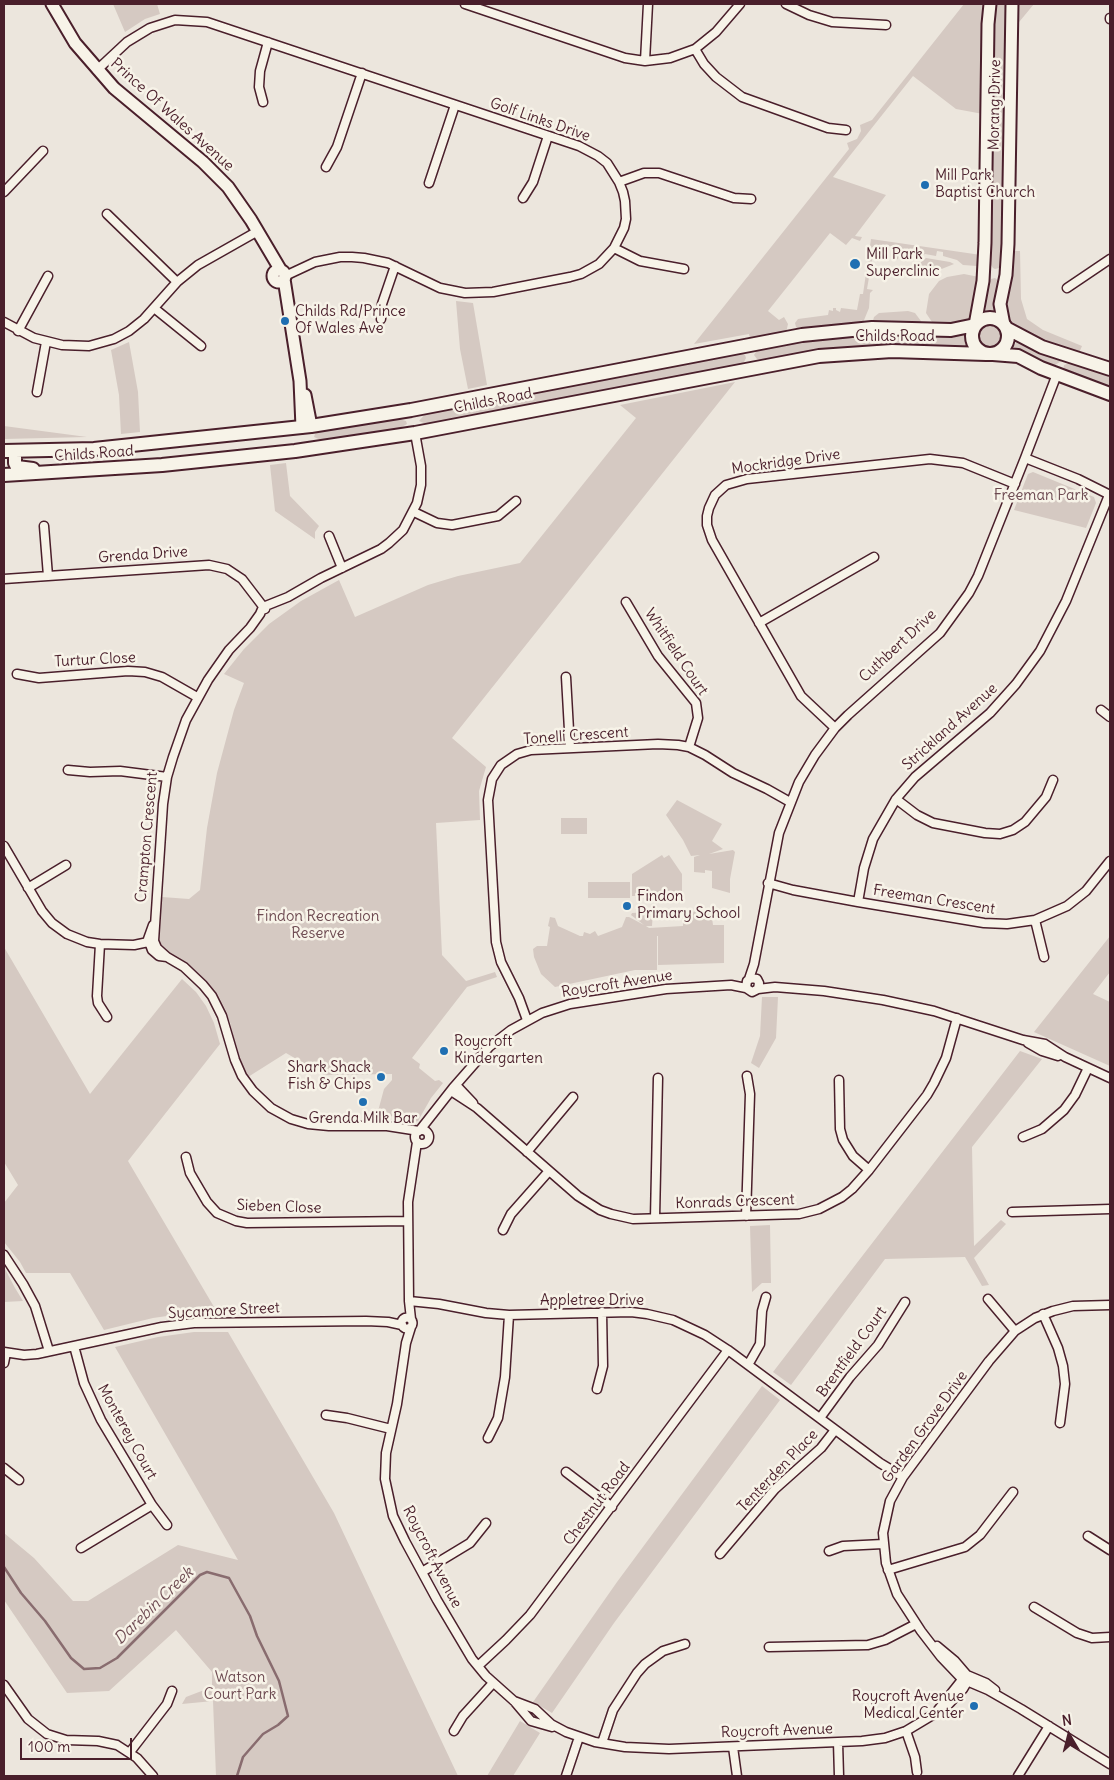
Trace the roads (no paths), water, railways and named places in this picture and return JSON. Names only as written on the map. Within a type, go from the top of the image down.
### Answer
[{"type":"main road","name":"Prince Of Wales Avenue","points":[[52,4],[75,43],[97,70],[114,88],[216,174],[241,204],[258,231],[280,275],[287,301],[300,381],[307,402],[309,448]]},
{"type":"main road","name":"Morang Drive","points":[[975,325],[984,273],[988,24],[990,4]]},
{"type":"main road","name":"Morang Drive","points":[[1005,326],[1000,304],[1006,275],[1008,244],[1012,4]]},
{"type":"main road","points":[[984,273],[1006,275]]},
{"type":"main road","points":[[1005,326],[1008,333],[1003,349],[990,354],[976,348],[972,343],[972,331],[975,325],[984,319],[990,318],[995,319],[1034,344],[1079,357],[1110,369]]},
{"type":"main road","name":"Childs Road","points":[[9,451],[94,449],[307,426],[411,410],[802,334],[893,327],[951,330],[975,325]]},
{"type":"main road","points":[[748,345],[752,368]]},
{"type":"main road","name":"Childs Road","points":[[4,476],[222,460],[309,448],[415,432],[819,356],[866,351],[1018,356],[1057,374],[1110,394]]},
{"type":"main road","name":"Cuthbert Drive","points":[[1057,374],[1064,362],[1079,357]]},
{"type":"main road","points":[[411,410],[415,432]]},
{"type":"main road","points":[[9,451],[17,467],[21,469],[98,466],[128,468]]},
{"type":"street","points":[[465,4],[625,58],[645,61],[670,58],[695,49],[716,32],[740,4]]},
{"type":"street","points":[[645,61],[648,4]]},
{"type":"street","points":[[786,4],[809,15],[832,22],[886,25]]},
{"type":"street","name":"Golf Links Drive","points":[[97,70],[139,34],[150,28],[175,20],[207,22],[579,146],[598,156],[607,164],[619,182],[625,201],[626,219],[624,228],[614,248],[599,264],[581,274],[480,293],[465,294],[440,288],[419,280],[395,266],[377,260],[352,257],[328,259],[280,275]]},
{"type":"street","points":[[263,102],[259,87],[260,71],[268,42]]},
{"type":"street","points":[[695,49],[704,64],[716,78],[742,97],[828,128],[846,130]]},
{"type":"street","points":[[326,167],[337,147],[362,74]]},
{"type":"street","points":[[429,183],[455,105]]},
{"type":"street","points":[[522,198],[533,182],[548,136]]},
{"type":"street","points":[[4,192],[43,150]]},
{"type":"street","points":[[619,182],[644,173],[659,173],[734,198],[751,199]]},
{"type":"street","points":[[108,214],[177,282]]},
{"type":"street","points":[[4,322],[18,331],[46,342],[81,346],[114,339],[137,325],[177,282],[198,265],[258,231]]},
{"type":"street","points":[[614,248],[640,261],[684,269]]},
{"type":"street","points":[[1067,288],[1110,259]]},
{"type":"street","points":[[381,319],[382,304],[395,266]]},
{"type":"street","points":[[18,331],[48,276]]},
{"type":"street","points":[[154,308],[201,346]]},
{"type":"street","points":[[36,392],[46,342]]},
{"type":"street","name":"Cuthbert Drive","points":[[753,979],[768,886],[779,834],[791,799],[812,761],[835,728],[866,698],[930,644],[952,618],[969,593],[978,576],[1015,484],[1057,374]]},
{"type":"street","points":[[265,608],[389,543],[402,530],[414,512],[420,494],[422,475],[415,432]]},
{"type":"street","points":[[1025,458],[1078,479],[1110,495]]},
{"type":"street","name":"Mockridge Drive","points":[[835,728],[801,696],[709,533],[708,508],[715,495],[726,485],[747,479],[930,459],[963,463],[1015,484]]},
{"type":"street","name":"Strickland Avenue","points":[[858,902],[870,846],[879,826],[896,799],[915,777],[990,713],[1030,667],[1059,616],[1110,495]]},
{"type":"street","points":[[414,512],[437,523],[452,525],[492,518],[504,512],[516,501]]},
{"type":"street","points":[[44,526],[48,576]]},
{"type":"street","points":[[329,536],[342,568]]},
{"type":"street","points":[[759,623],[874,557]]},
{"type":"street","name":"Grenda Drive","points":[[4,579],[210,565],[227,569],[242,579],[265,608]]},
{"type":"street","name":"Whitfield Court","points":[[626,602],[658,656],[696,704],[698,718],[689,747]]},
{"type":"street","name":"Crampton Crescent","points":[[150,942],[155,922],[158,891],[163,804],[167,777],[179,737],[197,697],[217,666],[265,608]]},
{"type":"street","name":"Turtur Close","points":[[17,674],[39,678],[128,671],[145,672],[162,677],[197,697]]},
{"type":"street","points":[[566,677],[570,748]]},
{"type":"street","points":[[1101,710],[1110,717]]},
{"type":"street","name":"Tonelli Crescent","points":[[530,1019],[501,962],[496,942],[489,793],[492,779],[501,765],[517,754],[531,750],[658,744],[678,745],[689,747],[733,773],[791,799]]},
{"type":"street","points":[[68,770],[90,772],[120,771],[167,777]]},
{"type":"street","points":[[896,799],[917,815],[933,823],[1000,834],[1013,830],[1026,822],[1046,796],[1053,780]]},
{"type":"street","points":[[4,846],[42,911],[60,928],[76,938],[100,944],[124,945],[138,948],[150,942],[166,957],[190,972],[212,996],[222,1016],[234,1060],[242,1076],[253,1091],[271,1108],[308,1124],[386,1126],[402,1129],[421,1136]]},
{"type":"street","name":"Freeman Crescent","points":[[768,886],[783,891],[793,890],[990,924],[1007,924],[1035,920],[1056,912],[1076,900],[1110,862]]},
{"type":"street","points":[[28,888],[66,865]]},
{"type":"street","points":[[1035,920],[1044,957]]},
{"type":"street","points":[[100,944],[97,996],[98,1002],[107,1017]]},
{"type":"street","points":[[753,979],[775,987]]},
{"type":"street","points":[[753,979],[746,984],[746,988],[752,992],[758,989],[775,987],[851,994],[908,1004],[958,1018],[1023,1040],[1045,1044],[1065,1057],[1110,1078]]},
{"type":"street","points":[[753,979],[759,983],[758,989]]},
{"type":"street","name":"Roycroft Avenue","points":[[753,979],[730,985],[666,989],[555,1008],[511,1030],[489,1047],[453,1088],[432,1117],[421,1136],[420,1151],[411,1174],[409,1189],[409,1301],[405,1323],[406,1343],[385,1466],[385,1479],[390,1504],[398,1528],[463,1646],[478,1666],[531,1721],[557,1728],[579,1737],[625,1747],[652,1749],[873,1740],[906,1731],[935,1714],[966,1678]]},
{"type":"street","name":"Roycroft Avenue","points":[[730,985],[746,988]]},
{"type":"street","name":"Konrads Crescent","points":[[453,1088],[468,1097],[477,1108],[582,1199],[600,1210],[621,1218],[787,1215],[810,1212],[842,1197],[852,1189],[927,1095],[946,1058],[958,1018]]},
{"type":"street","points":[[1023,1137],[1042,1129],[1064,1110],[1088,1068]]},
{"type":"street","points":[[746,1216],[750,1094],[747,1076]]},
{"type":"street","points":[[655,1218],[658,1078]]},
{"type":"street","points":[[839,1080],[840,1129],[843,1140],[853,1156],[869,1170]]},
{"type":"street","points":[[527,1152],[573,1097]]},
{"type":"street","name":"Sieben Close","points":[[186,1157],[190,1173],[211,1207],[226,1218],[236,1221],[247,1223],[408,1221]]},
{"type":"street","points":[[503,1230],[511,1214],[549,1171]]},
{"type":"street","points":[[1012,1212],[1110,1209]]},
{"type":"street","points":[[4,1255],[20,1278],[35,1306],[49,1351]]},
{"type":"street","points":[[748,1365],[760,1344],[762,1311],[766,1297]]},
{"type":"street","points":[[988,1299],[1014,1331]]},
{"type":"street","name":"Appletree Drive","points":[[409,1301],[509,1315],[602,1312],[646,1314],[673,1320],[705,1335],[728,1350],[902,1479]]},
{"type":"street","name":"Brentfield Court","points":[[820,1418],[850,1377],[878,1345],[905,1302]]},
{"type":"street","name":"Garden Grove Drive","points":[[1110,1305],[1073,1306],[1043,1314],[1014,1331],[989,1361],[902,1479],[887,1512],[883,1544],[888,1570],[897,1594],[916,1624],[942,1657],[966,1678],[1021,1709],[1110,1764]]},
{"type":"street","points":[[597,1389],[603,1366],[602,1312]]},
{"type":"street","points":[[1043,1314],[1058,1348],[1063,1366],[1064,1384],[1060,1422]]},
{"type":"street","points":[[488,1438],[495,1426],[502,1394],[507,1360],[509,1315]]},
{"type":"street","name":"Sycamore Street","points":[[5,1353],[24,1355],[162,1327],[194,1323],[405,1323]]},
{"type":"street","name":"Monterey Court","points":[[74,1346],[84,1383],[101,1420],[152,1505],[167,1525]]},
{"type":"street","name":"Chestnut Road","points":[[478,1666],[530,1615],[728,1350]]},
{"type":"street","points":[[4,1363],[5,1353]]},
{"type":"street","points":[[326,1415],[391,1429]]},
{"type":"street","name":"Tenterden Place","points":[[720,1554],[775,1489],[813,1456],[835,1430]]},
{"type":"street","points":[[4,1468],[19,1480]]},
{"type":"street","points":[[566,1472],[612,1507]]},
{"type":"street","points":[[888,1570],[965,1547],[980,1535],[1013,1492]]},
{"type":"street","points":[[80,1548],[152,1505]]},
{"type":"street","points":[[422,1572],[466,1546],[486,1523]]},
{"type":"street","points":[[1088,1536],[1110,1550]]},
{"type":"street","points":[[829,1552],[844,1546],[883,1544]]},
{"type":"street","points":[[1034,1607],[1077,1634],[1092,1638],[1110,1636]]},
{"type":"street","points":[[769,1647],[868,1644],[885,1640],[916,1624]]},
{"type":"street","points":[[602,1743],[613,1710],[637,1673],[645,1664],[659,1654],[685,1644]]},
{"type":"street","points":[[454,1732],[463,1716],[493,1683]]},
{"type":"street","points":[[4,1685],[28,1718],[47,1734],[66,1740],[107,1743],[130,1752],[144,1764],[153,1776]]},
{"type":"street","points":[[130,1752],[167,1704],[172,1691]]},
{"type":"street","points":[[1018,1776],[1049,1726]]},
{"type":"street","points":[[906,1731],[915,1757],[916,1772]]},
{"type":"street","points":[[566,1776],[579,1737]]},
{"type":"street","points":[[838,1742],[840,1776]]},
{"type":"street","points":[[733,1746],[737,1776]]},
{"type":"waterway","name":"Darebin Creek","points":[[4,1567],[21,1593],[45,1621],[71,1658],[84,1669],[100,1668],[117,1658],[200,1575],[207,1572],[229,1578],[250,1616],[257,1636],[279,1681],[288,1716],[263,1734],[243,1757],[237,1776]]},
{"type":"place","name":"Mill Park Baptist Church","points":[[925,185]]},
{"type":"place","name":"Mill Park Superclinic","points":[[855,264]]},
{"type":"place","name":"Childs Rd/Prince Of Wales Ave","points":[[285,321]]},
{"type":"place","name":"Findon Primary School","points":[[627,906]]},
{"type":"place","name":"Roycroft Kindergarten","points":[[444,1051]]},
{"type":"place","name":"Shark Shack Fish & Chips","points":[[381,1077]]},
{"type":"place","name":"Grenda Milk Bar","points":[[363,1102]]},
{"type":"place","name":"Roycroft Avenue Medical Center","points":[[974,1706]]},
{"type":"park label","name":"Freeman Park","points":[[1041,496]]},
{"type":"park label","name":"Findon Recreation Reserve","points":[[318,926]]},
{"type":"park label","name":"Watson Court Park","points":[[240,1686]]}]
